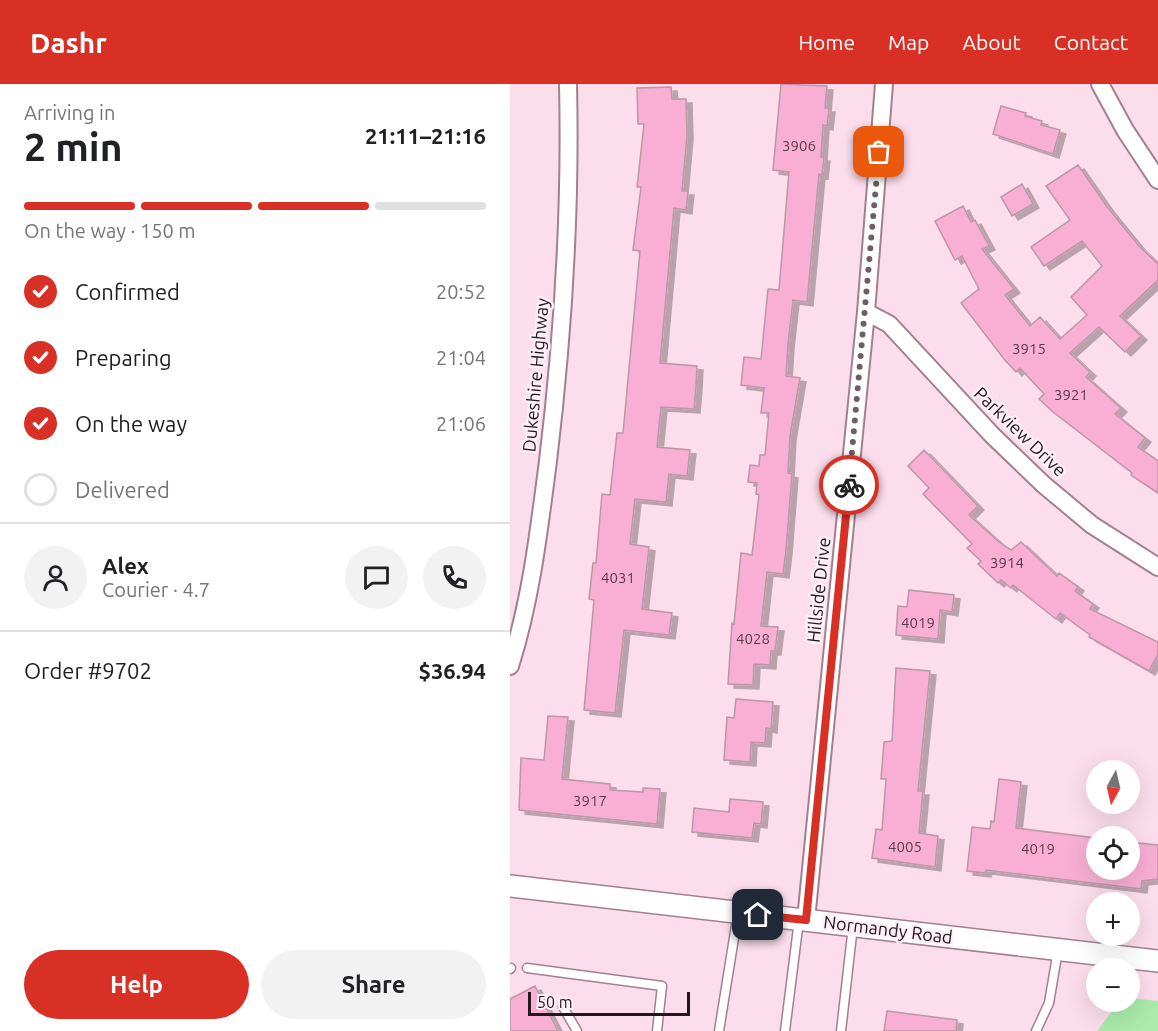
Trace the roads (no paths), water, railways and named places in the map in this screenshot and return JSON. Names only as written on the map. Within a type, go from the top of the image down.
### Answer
[{"type":"street","name":"Dukeshire Highway","points":[[510,666],[533,570],[554,410],[568,211],[568,84]]},
{"type":"street","name":"Hillside Drive","points":[[802,920],[866,312],[884,84]]},
{"type":"street","points":[[1101,84],[1125,130],[1158,180]]},
{"type":"street","name":"Parkview Drive","points":[[866,312],[889,324],[992,435],[1044,485],[1092,525],[1158,567]]},
{"type":"street","name":"Normandy Road","points":[[510,886],[1158,962]]},
{"type":"lane","points":[[719,1031],[738,912]]},
{"type":"lane","points":[[785,1031],[802,920]]},
{"type":"lane","points":[[841,1031],[853,926]]},
{"type":"lane","points":[[1036,1031],[1049,1003],[1058,950]]},
{"type":"lane","points":[[527,968],[662,986],[657,1031]]},
{"type":"lane","points":[[563,1007],[577,1031]]}]
